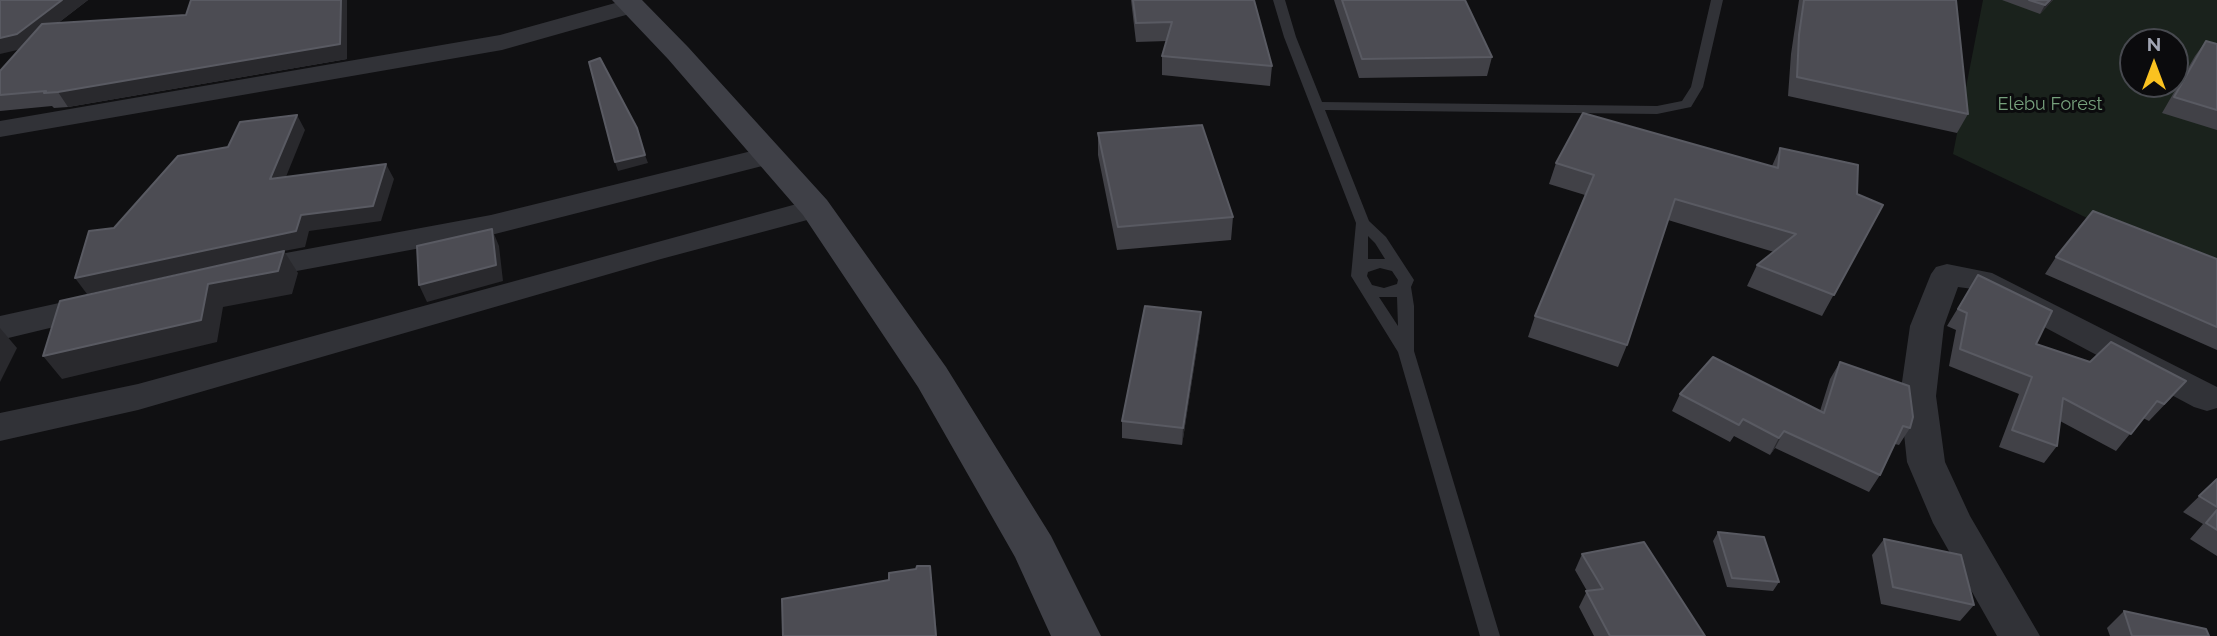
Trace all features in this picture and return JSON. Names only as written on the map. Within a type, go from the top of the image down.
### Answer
[{"type":"main road","points":[[629,3],[678,53],[815,208],[932,377],[1035,549],[1076,636]]},
{"type":"street","points":[[0,129],[502,42],[629,3]]},
{"type":"street","points":[[225,275],[491,225],[768,156]]},
{"type":"street","points":[[0,427],[138,397],[815,208]]},
{"type":"street","points":[[2020,636],[1953,523],[1926,462],[1918,396],[1927,326],[1947,274],[1981,280],[2207,398]]},
{"type":"street","points":[[0,328],[132,297]]},
{"type":"lane","points":[[1279,0],[1290,37],[1363,223],[1381,240],[1406,279],[1403,287],[1406,306],[1406,351]]},
{"type":"lane","points":[[1319,106],[1657,110],[1686,104],[1697,87],[1717,0]]},
{"type":"lane","points":[[1363,223],[1359,276],[1406,351],[1490,636]]},
{"type":"lane","points":[[1361,269],[1369,264],[1380,263],[1397,268]]},
{"type":"lane","points":[[1366,289],[1384,293],[1395,292],[1403,287]]},
{"type":"green space","name":"Elebu Forest","points":[[1983,0],[2217,0],[2217,280],[1953,154]]},
{"type":"building","points":[[0,0],[62,0],[17,34],[0,38]]},
{"type":"building","points":[[191,0],[341,0],[340,44],[58,92],[0,95],[0,71],[42,24],[186,15]]},
{"type":"building","points":[[1133,0],[1254,0],[1272,66],[1162,56],[1172,22],[1136,23]]},
{"type":"building","points":[[1342,0],[1465,0],[1492,57],[1362,59]]},
{"type":"building","points":[[1804,0],[1956,0],[1968,114],[1797,77]]},
{"type":"building","points":[[2029,0],[2050,0],[2045,5]]},
{"type":"building","points":[[2206,41],[2217,44],[2217,110],[2177,98],[2189,98],[2189,71]]},
{"type":"building","points":[[600,58],[637,128],[645,155],[615,162],[589,62]]},
{"type":"building","points":[[1583,113],[1778,168],[1780,148],[1858,165],[1857,194],[1883,205],[1834,295],[1757,265],[1796,234],[1675,199],[1627,345],[1535,316],[1594,175],[1556,163]]},
{"type":"building","points":[[297,115],[270,179],[386,164],[373,206],[301,215],[296,231],[75,278],[89,231],[114,228],[178,156],[228,147],[240,122]]},
{"type":"building","points":[[1202,125],[1233,217],[1118,227],[1098,133]]},
{"type":"building","points":[[2093,211],[2217,259],[2217,327],[2056,257]]},
{"type":"building","points":[[492,229],[496,265],[419,285],[417,246]]},
{"type":"building","points":[[284,251],[278,271],[208,284],[201,320],[43,356],[60,301]]},
{"type":"building","points":[[1978,275],[2052,311],[2036,344],[2090,362],[2111,342],[2186,381],[2164,404],[2157,401],[2131,434],[2063,398],[2057,446],[2012,430],[2032,377],[1960,349],[1967,313],[1958,309]]},
{"type":"building","points":[[1145,306],[1201,312],[1183,428],[1122,421]]},
{"type":"building","points":[[1713,357],[1824,413],[1840,362],[1909,386],[1913,417],[1910,428],[1903,426],[1880,475],[1784,431],[1779,438],[1743,419],[1739,425],[1680,394]]},
{"type":"building","points":[[2217,479],[2217,507],[2199,496]]},
{"type":"building","points":[[2217,510],[2217,530],[2206,523]]},
{"type":"building","points":[[1718,532],[1764,537],[1779,582],[1732,578]]},
{"type":"building","points":[[1884,539],[1961,555],[1974,605],[1893,587]]},
{"type":"building","points":[[1644,542],[1705,636],[1610,636],[1586,591],[1603,589],[1582,554]]},
{"type":"building","points":[[917,566],[930,566],[936,636],[783,636],[782,599],[889,580],[889,573],[916,569]]},
{"type":"building","points":[[2124,611],[2206,629],[2209,636],[2132,636]]}]
